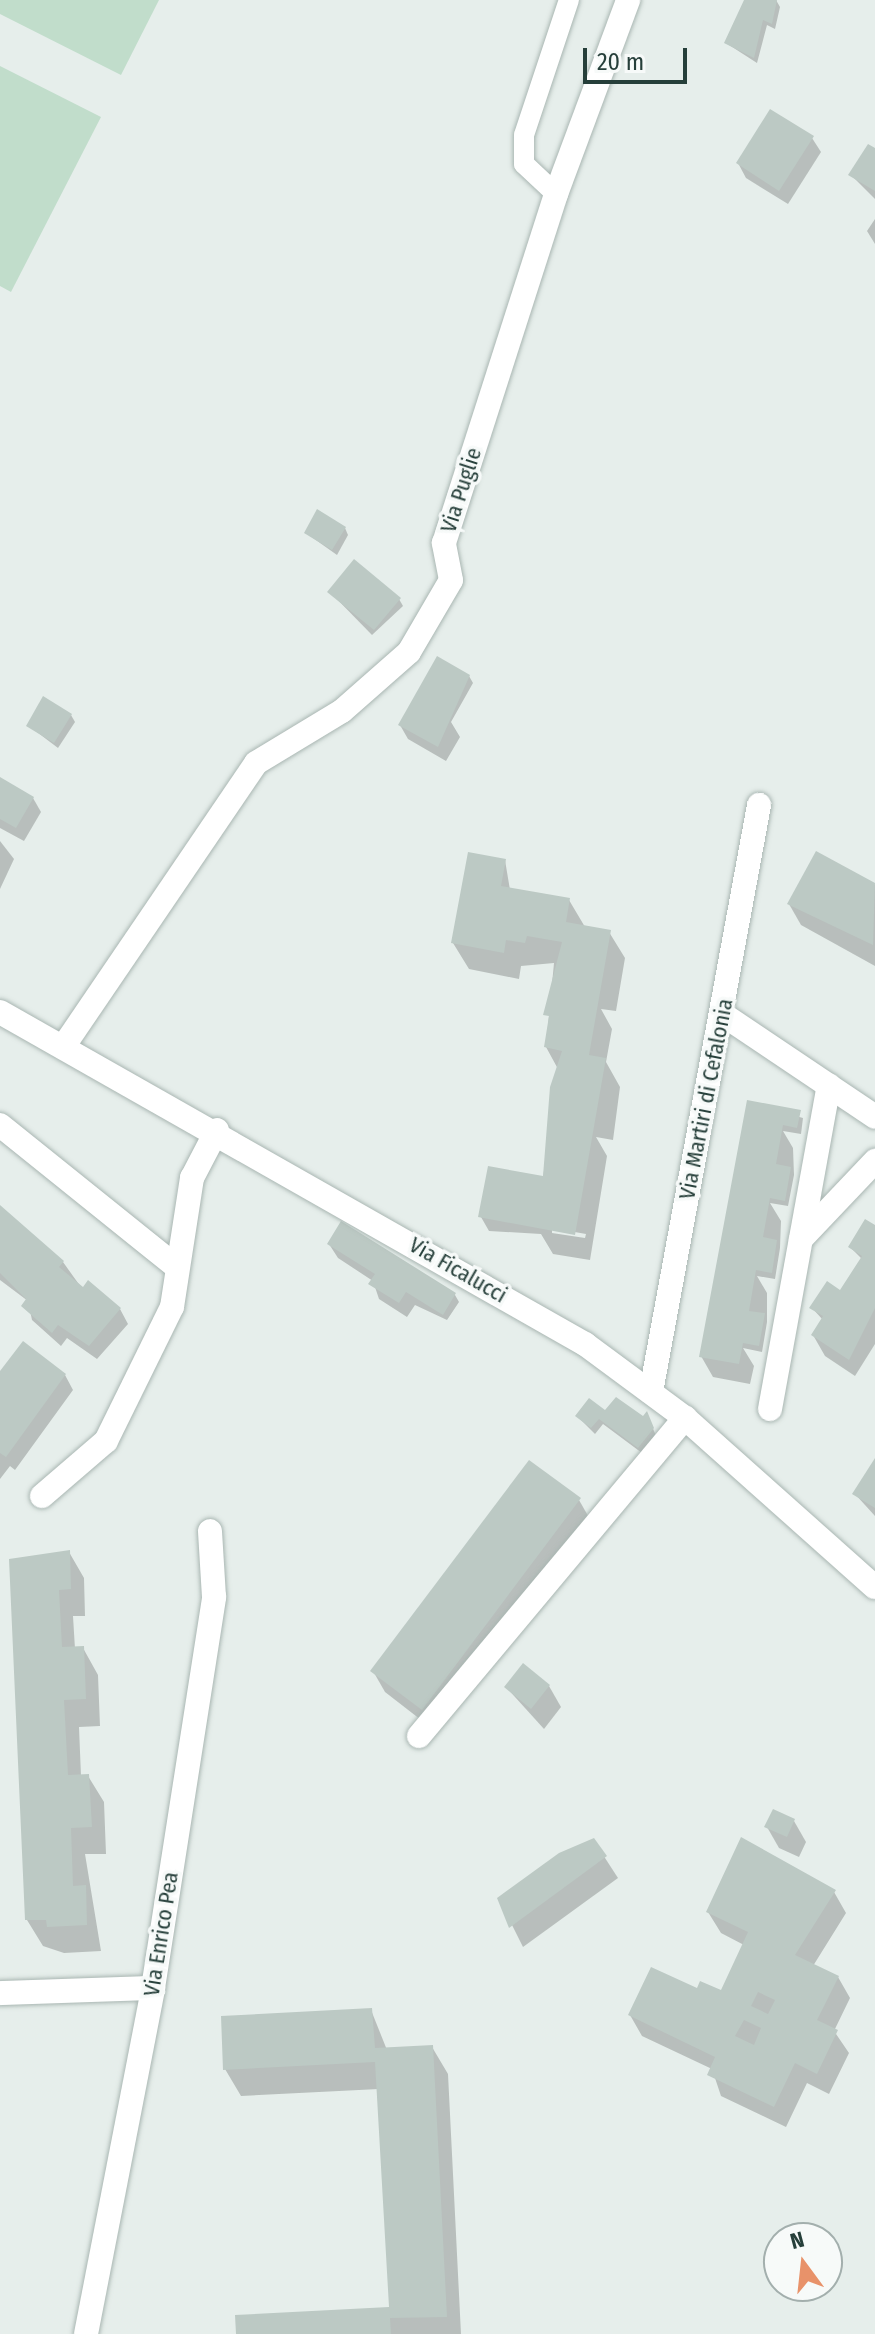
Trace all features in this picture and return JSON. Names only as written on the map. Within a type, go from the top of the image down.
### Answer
[{"type":"street","name":"Via Puglie","points":[[63,1047],[256,763],[342,711],[409,652],[451,580],[444,543],[556,194],[628,0]]},
{"type":"street","name":"Via Martiri di Cefalonia","points":[[651,1392],[759,805]]},
{"type":"street","name":"Via Ficalucci","points":[[0,1012],[217,1130],[585,1344],[685,1418],[874,1583]]},
{"type":"street","points":[[722,1014],[875,1117]]},
{"type":"street","points":[[770,1409],[829,1085]]},
{"type":"street","points":[[0,1125],[174,1265]]},
{"type":"street","points":[[42,1496],[106,1441],[172,1307],[174,1265],[192,1178],[217,1130]]},
{"type":"street","points":[[801,1239],[875,1161]]},
{"type":"street","points":[[419,1736],[685,1418]]},
{"type":"street","name":"Via Enrico Pea","points":[[86,2334],[153,1988],[214,1597],[210,1531]]},
{"type":"street","points":[[0,1993],[153,1988]]},
{"type":"lane","points":[[556,194],[524,164],[524,135],[569,0]]},
{"type":"green space","points":[[0,0],[159,0],[121,75],[0,14]]},
{"type":"green space","points":[[0,66],[101,117],[11,292],[0,286]]},
{"type":"building","points":[[744,0],[777,0],[772,24],[763,20],[754,58],[724,43]]},
{"type":"building","points":[[770,109],[814,136],[779,191],[736,163]]},
{"type":"building","points":[[868,144],[875,148],[875,191],[848,175]]},
{"type":"building","points":[[317,509],[346,527],[332,550],[304,533]]},
{"type":"building","points":[[354,559],[401,598],[374,630],[327,592]]},
{"type":"building","points":[[437,656],[470,675],[438,747],[398,725]]},
{"type":"building","points":[[43,696],[72,714],[54,743],[26,726]]},
{"type":"building","points":[[0,777],[34,797],[16,828],[0,819]]},
{"type":"building","points":[[816,851],[875,883],[873,945],[787,904]]},
{"type":"building","points":[[468,852],[506,859],[501,886],[570,898],[566,922],[611,930],[589,1055],[606,1058],[575,1235],[478,1217],[488,1166],[543,1176],[550,1087],[562,1051],[544,1047],[549,1016],[543,1015],[562,942],[527,936],[525,943],[506,940],[504,953],[451,943]]},
{"type":"building","points":[[747,1100],[801,1110],[797,1128],[783,1125],[776,1164],[791,1167],[785,1201],[770,1198],[763,1237],[777,1240],[772,1273],[756,1270],[749,1311],[765,1313],[759,1346],[743,1343],[739,1364],[699,1357]]},
{"type":"building","points":[[0,1205],[64,1261],[59,1267],[83,1287],[88,1280],[121,1308],[89,1346],[58,1325],[52,1333],[21,1306],[26,1299],[0,1273]]},
{"type":"building","points":[[865,1219],[875,1225],[875,1308],[849,1360],[811,1335],[823,1316],[809,1308],[827,1281],[840,1290],[862,1256],[848,1247]]},
{"type":"building","points":[[341,1221],[456,1293],[443,1315],[406,1292],[399,1303],[368,1284],[375,1274],[327,1244]]},
{"type":"building","points":[[23,1341],[66,1374],[6,1457],[0,1453],[0,1371]]},
{"type":"building","points":[[616,1397],[643,1416],[647,1411],[654,1428],[638,1448],[599,1419],[591,1428],[575,1416],[589,1398],[605,1410]]},
{"type":"building","points":[[875,1458],[875,1508],[852,1494]]},
{"type":"building","points":[[529,1460],[581,1498],[422,1710],[370,1671]]},
{"type":"building","points":[[70,1550],[71,1589],[59,1590],[62,1647],[84,1646],[86,1699],[64,1700],[68,1775],[89,1774],[92,1827],[71,1828],[73,1886],[86,1885],[87,1925],[47,1927],[46,1920],[25,1920],[9,1559]]},
{"type":"building","points":[[523,1663],[550,1685],[531,1709],[504,1687]]},
{"type":"building","points":[[773,1809],[795,1819],[787,1837],[764,1827]]},
{"type":"building","points":[[741,1837],[836,1890],[795,1955],[839,1976],[817,2020],[838,2030],[817,2074],[795,2063],[774,2107],[707,2075],[715,2057],[628,2015],[651,1967],[697,1988],[700,1981],[721,1990],[748,1932],[706,1912]],"holes":[[[758,1992],[775,2000],[768,2014],[751,2006]],[[744,2020],[761,2028],[754,2045],[735,2036]]]},
{"type":"building","points":[[594,1838],[607,1856],[509,1928],[497,1898],[559,1853]]},
{"type":"building","points":[[372,2008],[375,2048],[433,2045],[447,2317],[390,2318],[391,2334],[236,2334],[235,2315],[389,2307],[375,2062],[223,2070],[221,2016]]}]
